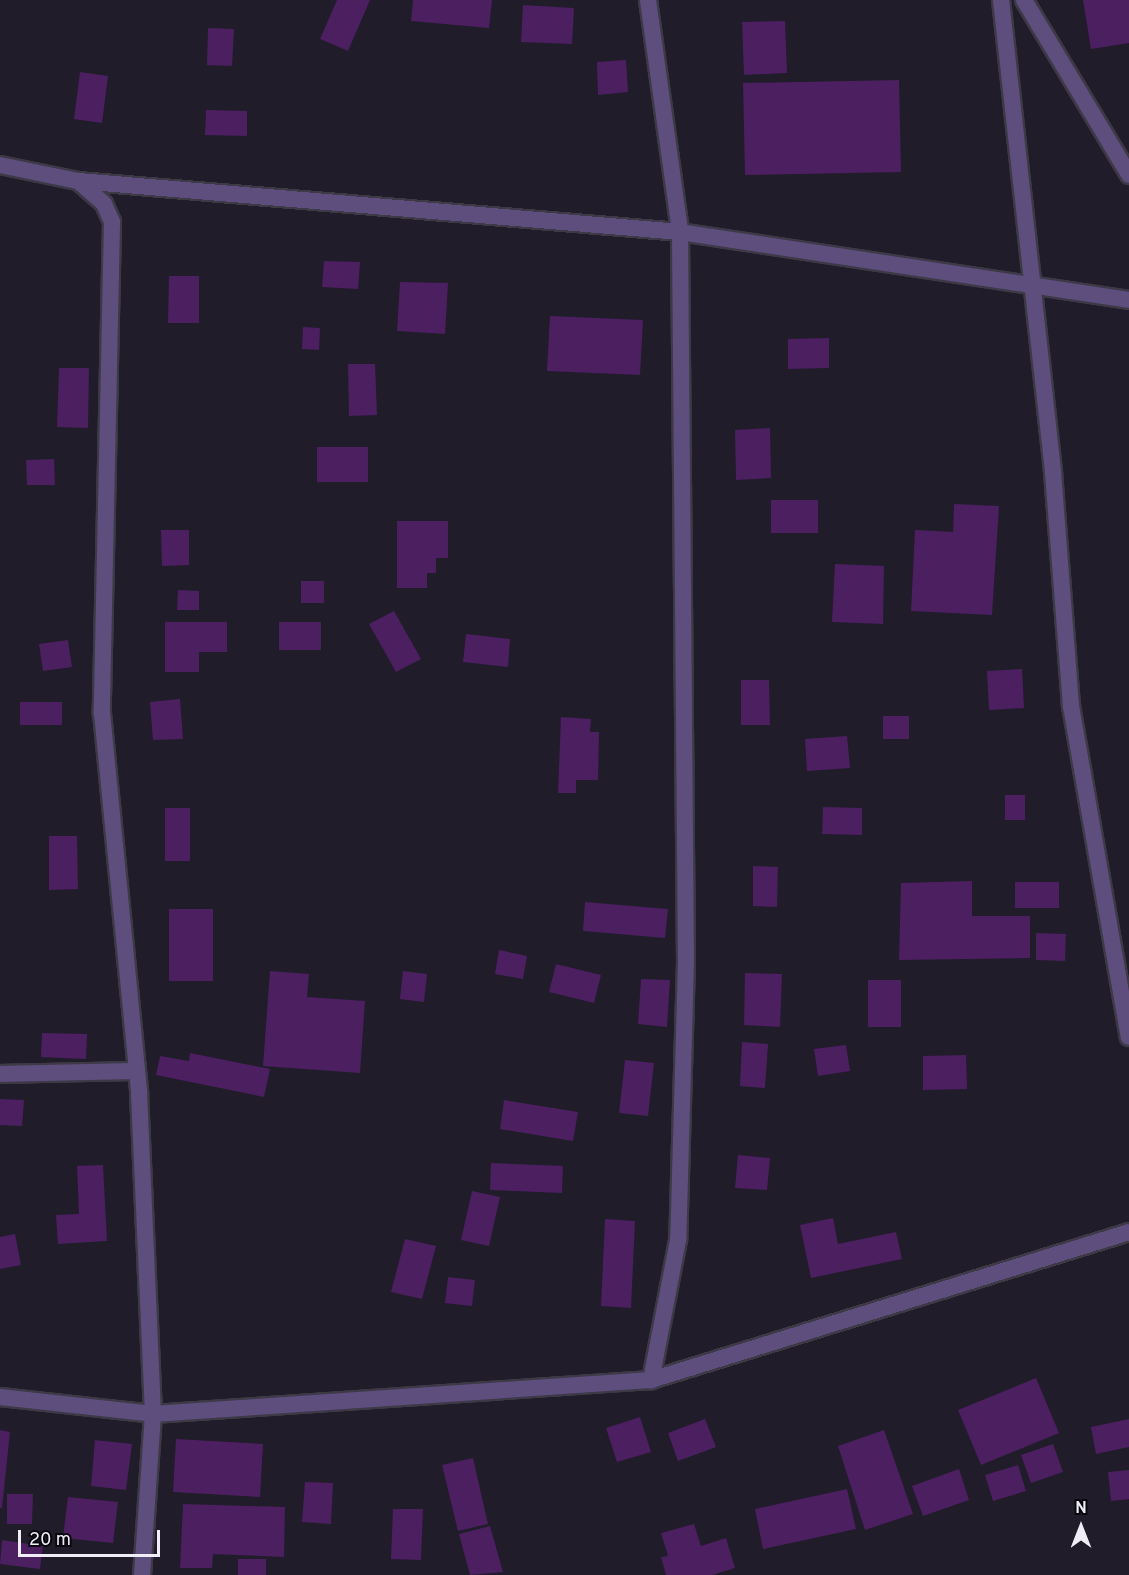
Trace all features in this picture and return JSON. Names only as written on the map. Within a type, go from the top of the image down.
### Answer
[{"type":"street","points":[[648,0],[680,232],[686,962],[678,1240],[651,1380]]},
{"type":"street","points":[[1001,0],[1029,285],[1053,472],[1071,706],[1129,1037]]},
{"type":"street","points":[[1024,0],[1129,175]]},
{"type":"street","points":[[0,165],[78,181],[680,232],[1129,300]]},
{"type":"street","points":[[78,181],[104,204],[112,222],[102,713],[137,1071],[153,1414],[142,1575]]},
{"type":"street","points":[[0,1074],[137,1071]]},
{"type":"street","points":[[0,1397],[153,1414],[651,1380],[1129,1232]]},
{"type":"building","points":[[337,0],[370,0],[348,51],[320,39]]},
{"type":"building","points":[[413,0],[492,0],[489,28],[411,21]]},
{"type":"building","points":[[1083,0],[1129,0],[1129,43],[1091,49]]},
{"type":"building","points":[[523,5],[574,8],[572,44],[521,42]]},
{"type":"building","points":[[785,21],[787,73],[744,75],[742,22]]},
{"type":"building","points":[[208,28],[234,29],[232,66],[207,65]]},
{"type":"building","points":[[626,60],[628,92],[598,95],[597,62]]},
{"type":"building","points":[[80,72],[108,76],[102,123],[74,119]]},
{"type":"building","points":[[899,80],[901,172],[745,175],[743,83]]},
{"type":"building","points":[[206,110],[247,111],[247,136],[205,135]]},
{"type":"building","points":[[324,261],[360,262],[358,289],[322,287]]},
{"type":"building","points":[[169,276],[199,276],[199,323],[168,323]]},
{"type":"building","points":[[400,282],[448,283],[445,334],[397,331]]},
{"type":"building","points":[[550,316],[643,320],[640,375],[547,371]]},
{"type":"building","points":[[303,327],[320,328],[319,350],[302,349]]},
{"type":"building","points":[[829,338],[829,368],[788,369],[788,339]]},
{"type":"building","points":[[348,364],[375,364],[377,415],[349,416]]},
{"type":"building","points":[[59,368],[89,368],[88,428],[57,427]]},
{"type":"building","points":[[770,428],[771,478],[736,480],[735,430]]},
{"type":"building","points":[[317,447],[368,447],[368,482],[317,482]]},
{"type":"building","points":[[54,459],[55,485],[27,485],[26,460]]},
{"type":"building","points":[[771,500],[818,500],[818,533],[771,533]]},
{"type":"building","points":[[954,504],[999,506],[992,615],[911,611],[915,530],[953,532]]},
{"type":"building","points":[[397,521],[448,521],[448,558],[436,558],[436,573],[427,573],[427,588],[397,588]]},
{"type":"building","points":[[161,530],[189,530],[189,565],[162,566]]},
{"type":"building","points":[[835,564],[884,566],[883,624],[832,622]]},
{"type":"building","points":[[301,581],[324,581],[324,603],[301,603]]},
{"type":"building","points":[[178,590],[199,591],[199,610],[177,610]]},
{"type":"building","points":[[394,611],[421,659],[396,672],[369,624]]},
{"type":"building","points":[[165,622],[227,622],[227,652],[199,652],[199,672],[165,672]]},
{"type":"building","points":[[279,622],[321,622],[321,650],[279,650]]},
{"type":"building","points":[[466,634],[510,639],[508,667],[463,662]]},
{"type":"building","points":[[68,640],[72,667],[43,671],[39,644]]},
{"type":"building","points":[[1022,669],[1024,708],[989,710],[987,671]]},
{"type":"building","points":[[741,680],[769,680],[770,725],[741,725]]},
{"type":"building","points":[[180,699],[183,739],[153,740],[150,702]]},
{"type":"building","points":[[20,702],[62,702],[62,725],[20,725]]},
{"type":"building","points":[[883,716],[909,716],[909,739],[883,739]]},
{"type":"building","points":[[561,717],[591,719],[590,732],[599,732],[598,780],[576,780],[576,793],[558,793]]},
{"type":"building","points":[[847,736],[850,768],[807,771],[805,739]]},
{"type":"building","points":[[1005,795],[1025,795],[1025,820],[1005,820]]},
{"type":"building","points":[[823,807],[862,808],[862,835],[822,834]]},
{"type":"building","points":[[165,808],[190,808],[190,861],[165,861]]},
{"type":"building","points":[[49,836],[77,836],[78,889],[49,890]]},
{"type":"building","points":[[753,866],[778,867],[777,907],[753,906]]},
{"type":"building","points":[[972,881],[972,916],[1030,916],[1030,958],[899,960],[901,883]]},
{"type":"building","points":[[1015,882],[1059,882],[1059,908],[1015,908]]},
{"type":"building","points":[[585,902],[668,909],[665,938],[583,931]]},
{"type":"building","points":[[169,909],[213,909],[213,981],[169,981]]},
{"type":"building","points":[[1036,933],[1066,934],[1065,961],[1036,960]]},
{"type":"building","points":[[499,950],[527,956],[523,979],[495,974]]},
{"type":"building","points":[[556,964],[601,975],[594,1003],[549,992]]},
{"type":"building","points":[[270,971],[309,974],[307,997],[365,1001],[360,1073],[263,1066]]},
{"type":"building","points":[[403,971],[427,974],[424,1002],[400,999]]},
{"type":"building","points":[[745,973],[782,974],[780,1027],[744,1025]]},
{"type":"building","points":[[641,979],[670,980],[667,1027],[638,1024]]},
{"type":"building","points":[[868,980],[901,980],[901,1027],[868,1027]]},
{"type":"building","points":[[42,1033],[87,1034],[86,1059],[41,1057]]},
{"type":"building","points":[[742,1042],[768,1044],[765,1088],[740,1086]]},
{"type":"building","points":[[846,1045],[850,1071],[818,1076],[814,1049]]},
{"type":"building","points":[[190,1053],[270,1069],[264,1097],[156,1075],[160,1056],[189,1061]]},
{"type":"building","points":[[966,1055],[967,1089],[923,1090],[923,1056]]},
{"type":"building","points":[[625,1060],[654,1063],[648,1116],[619,1113]]},
{"type":"building","points":[[0,1099],[24,1100],[22,1126],[0,1125]]},
{"type":"building","points":[[504,1100],[578,1112],[573,1141],[500,1129]]},
{"type":"building","points":[[738,1155],[770,1158],[767,1190],[735,1188]]},
{"type":"building","points":[[491,1163],[563,1166],[562,1193],[490,1190]]},
{"type":"building","points":[[103,1165],[107,1241],[58,1244],[56,1215],[79,1214],[77,1166]]},
{"type":"building","points":[[472,1191],[500,1197],[489,1246],[461,1240]]},
{"type":"building","points":[[833,1218],[838,1244],[896,1232],[902,1259],[811,1278],[800,1225]]},
{"type":"building","points":[[605,1219],[635,1221],[631,1308],[601,1306]]},
{"type":"building","points":[[15,1234],[21,1265],[0,1269],[0,1237]]},
{"type":"building","points":[[405,1239],[436,1246],[422,1299],[391,1292]]},
{"type":"building","points":[[448,1277],[475,1280],[472,1306],[445,1303]]},
{"type":"building","points":[[1036,1378],[1059,1433],[981,1465],[958,1410]]},
{"type":"building","points":[[640,1417],[651,1452],[617,1462],[606,1428]]},
{"type":"building","points":[[705,1419],[716,1447],[678,1461],[668,1433]]},
{"type":"building","points":[[1129,1419],[1129,1447],[1096,1454],[1091,1427]]},
{"type":"building","points":[[0,1430],[10,1432],[2,1508],[0,1508]]},
{"type":"building","points":[[884,1430],[913,1514],[865,1530],[838,1446]]},
{"type":"building","points":[[176,1439],[263,1444],[260,1497],[173,1492]]},
{"type":"building","points":[[95,1440],[132,1444],[126,1490],[91,1486]]},
{"type":"building","points":[[1053,1444],[1063,1472],[1031,1483],[1021,1455]]},
{"type":"building","points":[[473,1458],[488,1524],[458,1531],[442,1465]]},
{"type":"building","points":[[1018,1465],[1026,1491],[993,1501],[985,1475]]},
{"type":"building","points":[[959,1469],[969,1500],[923,1516],[912,1486]]},
{"type":"building","points":[[1129,1470],[1129,1499],[1111,1501],[1108,1472]]},
{"type":"building","points":[[305,1482],[333,1483],[331,1524],[302,1522]]},
{"type":"building","points":[[847,1489],[856,1529],[763,1549],[755,1509]]},
{"type":"building","points":[[7,1494],[33,1494],[32,1524],[7,1524]]},
{"type":"building","points":[[68,1497],[118,1502],[113,1543],[63,1538]]},
{"type":"building","points":[[183,1504],[285,1507],[284,1557],[213,1554],[212,1568],[180,1568]]},
{"type":"building","points":[[393,1509],[423,1509],[421,1560],[391,1559]]},
{"type":"building","points":[[694,1524],[701,1546],[726,1538],[735,1568],[712,1575],[666,1575],[661,1557],[668,1556],[661,1533]]},
{"type":"building","points":[[490,1526],[503,1572],[470,1575],[459,1534]]},
{"type":"building","points":[[2,1540],[43,1546],[40,1569],[0,1564]]},
{"type":"building","points":[[238,1559],[266,1559],[266,1575],[238,1575]]}]
